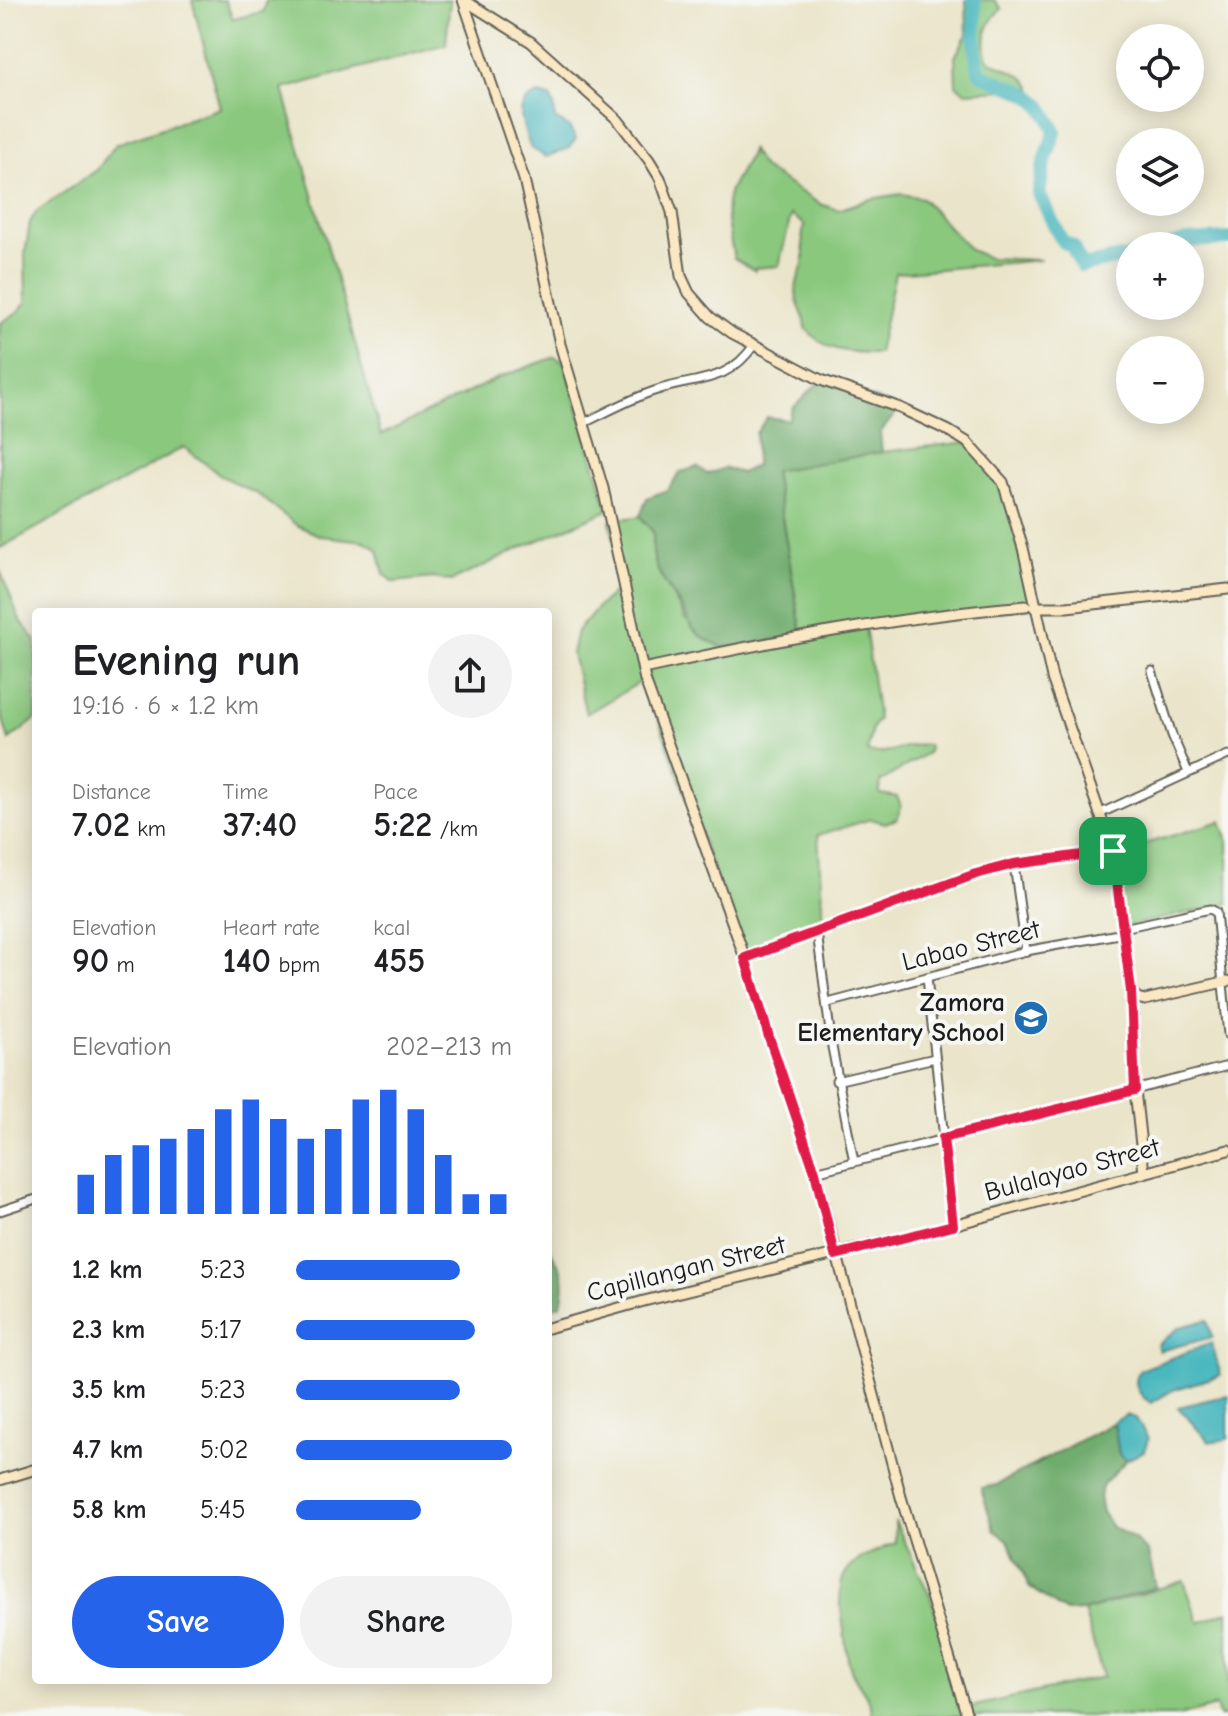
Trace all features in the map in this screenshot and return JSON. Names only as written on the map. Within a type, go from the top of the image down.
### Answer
[{"type":"street","points":[[464,0],[531,42],[618,120],[660,178],[672,212],[681,276],[689,293],[710,317],[732,333],[821,380],[900,408],[967,442],[1003,482],[1023,548],[1030,607],[1113,851],[1131,991],[1135,1090],[1144,1173]]},
{"type":"street","points":[[464,0],[524,179],[560,344],[606,499],[655,714],[745,958],[815,1172],[901,1497],[967,1716]]},
{"type":"street","points":[[584,423],[658,390],[714,378],[744,360],[754,345]]},
{"type":"street","points":[[643,669],[822,631],[951,613],[1082,605],[1228,589]]},
{"type":"street","points":[[1152,671],[1172,735],[1188,772]]},
{"type":"street","points":[[1099,814],[1228,755]]},
{"type":"street","points":[[745,958],[930,889],[1014,864],[1113,851]]},
{"type":"street","points":[[1014,864],[1026,951]]},
{"type":"street","name":"Labao Street","points":[[828,1003],[1026,951],[1214,910],[1218,919],[1226,981]]},
{"type":"street","points":[[817,932],[837,1081],[854,1162]]},
{"type":"street","points":[[927,977],[953,1225]]},
{"type":"street","points":[[1131,991],[1137,998],[1145,1000],[1226,981],[1228,1035]]},
{"type":"street","points":[[837,1081],[935,1058]]},
{"type":"street","points":[[815,1172],[1228,1066]]},
{"type":"street","name":"Bulalayao Street","points":[[835,1255],[1228,1150]]},
{"type":"street","points":[[0,1211],[32,1200]]},
{"type":"street","name":"Capillangan Street","points":[[552,1327],[644,1301],[835,1255]]},
{"type":"street","points":[[0,1480],[32,1470]]},
{"type":"green space","points":[[192,0],[225,0],[233,19],[263,12],[266,0],[450,0],[446,44],[283,89],[381,435],[498,378],[555,357],[565,362],[608,510],[452,581],[433,578],[394,582],[384,574],[378,550],[372,545],[364,541],[321,536],[296,525],[259,495],[221,476],[184,447],[0,548],[0,323],[18,312],[26,302],[25,255],[30,222],[37,211],[97,170],[116,144],[220,108]]},
{"type":"green space","points":[[966,0],[994,0],[1002,9],[989,25],[986,52],[988,59],[1019,74],[1029,83],[1033,90],[1022,98],[1004,90],[965,92],[956,85],[955,57],[967,34]]},
{"type":"green space","points":[[751,150],[763,168],[820,204],[838,210],[870,199],[901,194],[922,198],[970,250],[989,258],[1041,260],[895,273],[878,353],[838,350],[821,342],[806,328],[797,299],[796,286],[804,261],[802,237],[805,225],[791,215],[779,266],[755,268],[755,271],[734,258],[728,224],[728,198]]},
{"type":"green space","points":[[821,380],[900,408],[880,433],[882,452],[774,471],[802,635],[722,647],[697,633],[690,624],[657,569],[653,552],[654,533],[640,516],[647,498],[667,490],[681,472],[697,467],[707,474],[725,468],[741,473],[755,466],[756,433],[767,417],[788,420],[793,408]]},
{"type":"green space","points":[[967,442],[1003,482],[1034,607],[865,626],[878,719],[872,728],[867,752],[882,753],[920,745],[928,745],[929,749],[880,782],[880,794],[897,797],[901,806],[897,819],[885,823],[871,819],[818,835],[823,921],[745,958],[644,680],[586,714],[572,654],[577,631],[623,584],[610,521],[640,516],[654,533],[654,558],[685,620],[802,635],[774,470]]},
{"type":"green space","points":[[0,570],[20,620],[32,636],[32,722],[9,740],[0,710]]},
{"type":"green space","points":[[1221,821],[1228,842],[1228,904],[1124,927],[1111,854]]},
{"type":"green space","points":[[552,1253],[563,1275],[561,1305],[552,1307]]},
{"type":"green space","points":[[1114,1422],[1119,1454],[1127,1460],[1103,1484],[1099,1497],[1102,1512],[1112,1527],[1135,1539],[1148,1553],[1156,1587],[1084,1611],[1066,1612],[1029,1587],[1008,1540],[994,1530],[981,1488],[997,1485]]},
{"type":"green space","points":[[895,1521],[931,1598],[966,1708],[1103,1677],[1084,1611],[1184,1581],[1199,1623],[1228,1611],[1228,1716],[1219,1716],[1216,1706],[1178,1716],[872,1716],[871,1705],[848,1662],[840,1595],[846,1573],[852,1565],[895,1543]]},
{"type":"water","points":[[540,94],[550,97],[555,119],[569,127],[576,139],[569,148],[546,157],[530,147],[521,115],[525,103]]},
{"type":"water","points":[[1207,1320],[1212,1337],[1159,1351],[1157,1345],[1180,1327]]},
{"type":"water","points":[[1211,1343],[1221,1375],[1173,1390],[1151,1403],[1139,1392],[1136,1380],[1140,1370]]},
{"type":"water","points":[[1228,1395],[1228,1439],[1209,1442],[1178,1407]]},
{"type":"water","points":[[1126,1415],[1136,1418],[1148,1439],[1144,1451],[1127,1460],[1119,1454],[1114,1422]]},
{"type":"waterway","points":[[974,0],[976,54],[980,73],[1034,98],[1055,132],[1044,164],[1039,194],[1062,241],[1072,246],[1082,266],[1116,259]]},
{"type":"waterway","points":[[1204,240],[1228,239]]},
{"type":"place","name":"Zamora Elementary School","points":[[1031,1018]]},
{"type":"route","points":[[1113,851],[1131,991],[1135,1090],[943,1138],[953,1225],[835,1255],[815,1172],[745,958],[976,874],[1014,864],[1113,851]]}]
